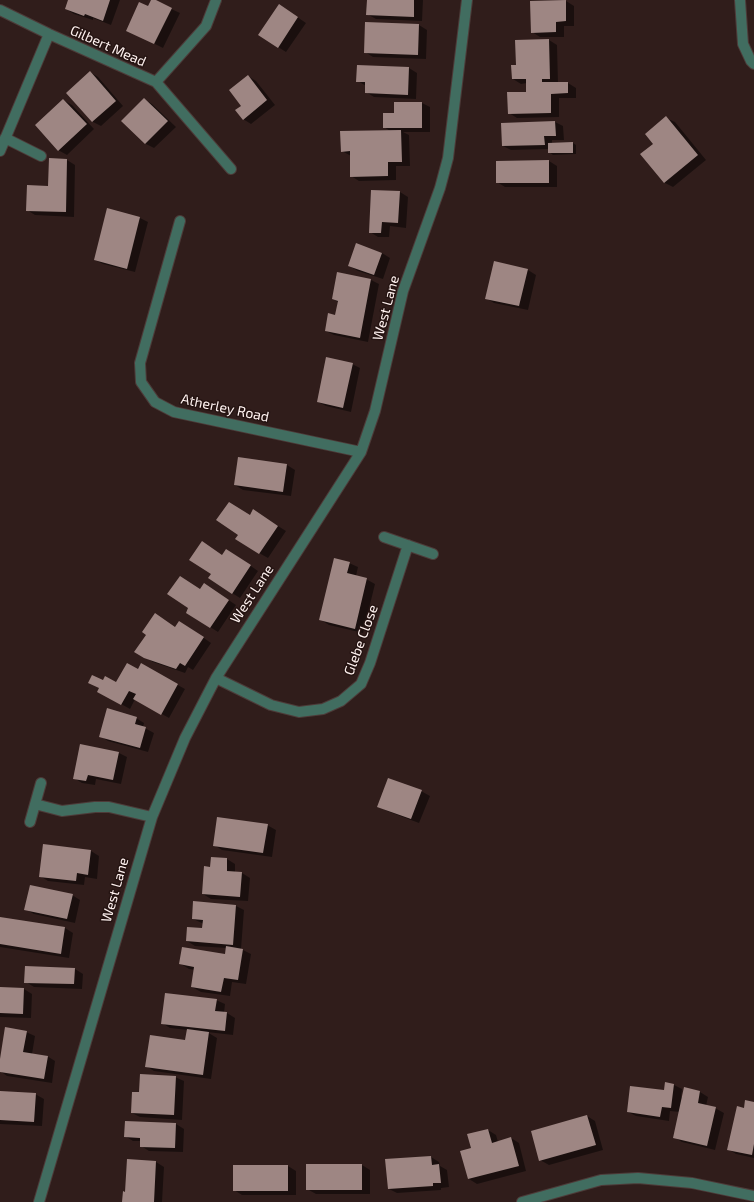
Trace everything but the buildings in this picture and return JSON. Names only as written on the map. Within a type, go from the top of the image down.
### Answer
[{"type":"street","name":"Gilbert Mead","points":[[156,82],[206,26],[216,0]]},
{"type":"street","name":"West Lane","points":[[39,1202],[152,817],[185,738],[216,678],[361,452],[375,411],[403,291],[440,188],[448,158],[467,0]]},
{"type":"street","points":[[740,0],[743,44],[750,61],[754,64]]},
{"type":"street","name":"Gilbert Mead","points":[[0,10],[49,34],[156,82],[231,169]]},
{"type":"street","name":"Gilbert Mead","points":[[0,151],[49,34]]},
{"type":"street","points":[[5,138],[41,156]]},
{"type":"street","name":"Atherley Road","points":[[180,221],[140,363],[141,382],[155,402],[174,412],[361,452]]},
{"type":"street","points":[[384,537],[434,554]]},
{"type":"street","name":"Glebe Close","points":[[216,678],[271,704],[299,712],[323,709],[341,701],[361,684],[370,663],[408,545]]},
{"type":"street","points":[[30,822],[41,783]]},
{"type":"street","points":[[35,804],[62,811],[95,807],[108,808],[152,817]]},
{"type":"street","points":[[522,1202],[601,1180],[638,1178],[692,1183],[754,1196]]}]
